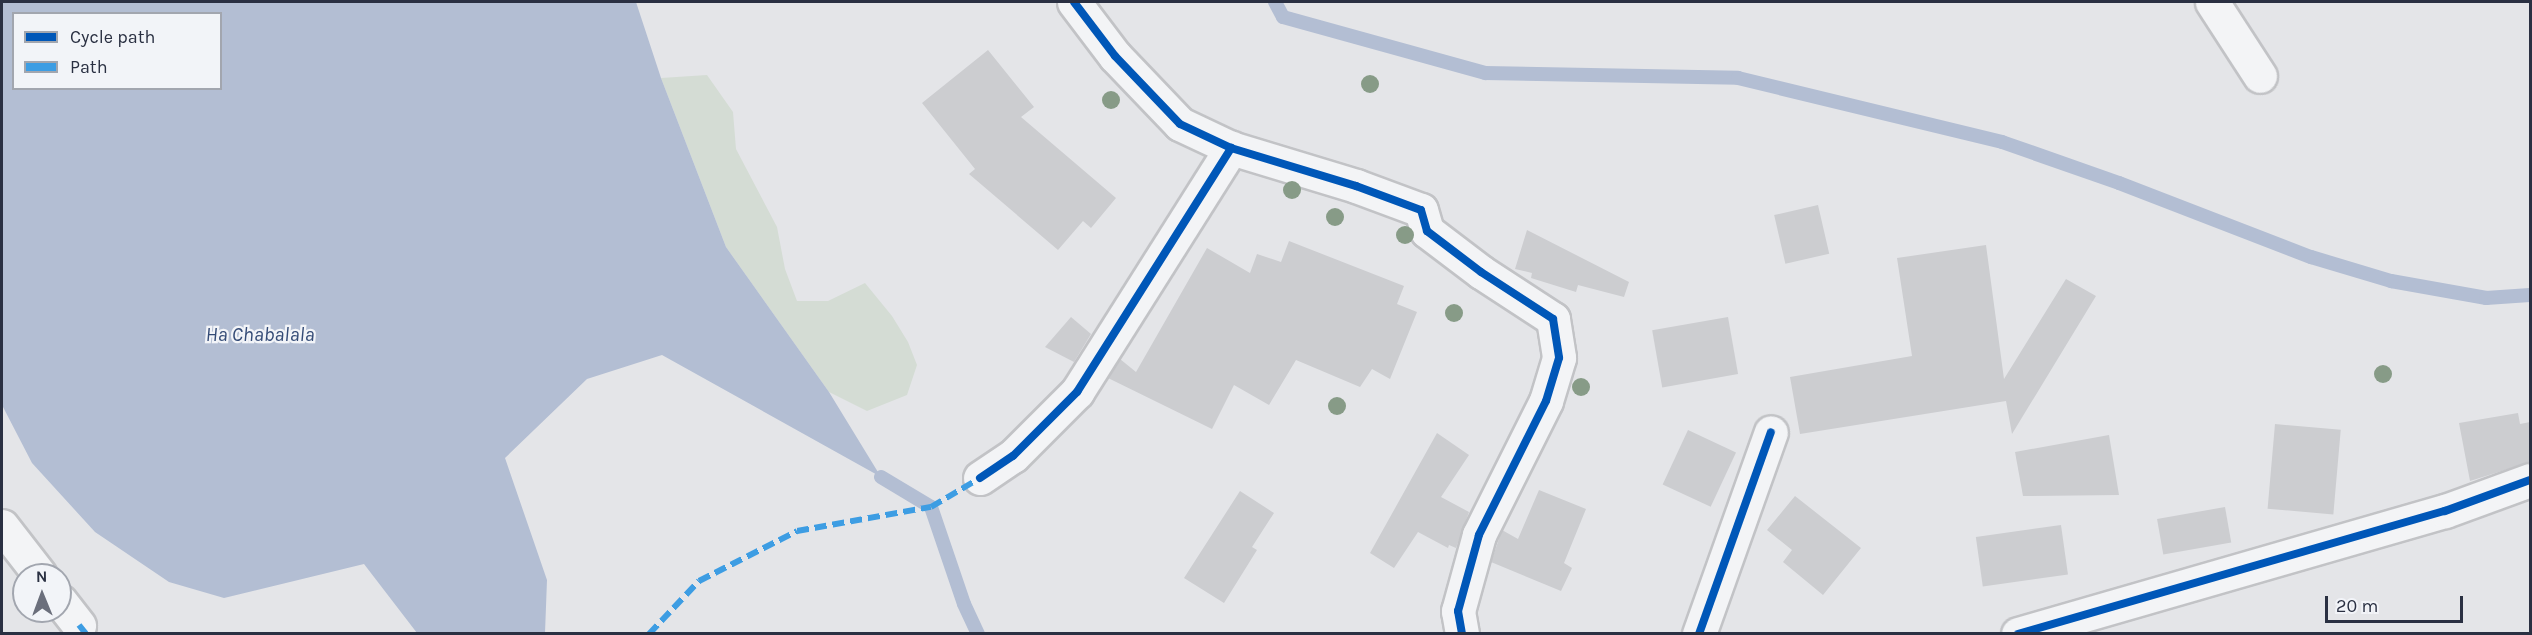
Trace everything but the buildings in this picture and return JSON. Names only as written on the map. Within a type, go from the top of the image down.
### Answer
[{"type":"street","points":[[1074,2],[1114,56],[1180,124],[1231,148],[1356,186],[1421,210],[1427,231],[1481,272],[1553,319],[1559,358],[1546,401],[1479,535],[1458,611],[1462,633]]},
{"type":"street","points":[[2212,2],[2260,76]]},
{"type":"street","points":[[980,478],[1013,456],[1077,393],[1231,148]]},
{"type":"street","points":[[1700,633],[1771,432]]},
{"type":"street","points":[[2018,633],[2445,511],[2530,480]]},
{"type":"street","points":[[2,526],[31,563]]},
{"type":"shaded area","points":[[707,75],[733,112],[736,149],[777,227],[785,269],[797,301],[828,301],[865,283],[892,316],[908,342],[917,365],[907,395],[867,411],[829,392],[726,247],[661,78]]},
{"type":"water","name":"Ha Chabalala","points":[[2,2],[636,2],[661,78],[726,247],[829,392],[881,477],[662,355],[587,379],[505,458],[547,580],[545,633],[417,633],[364,564],[224,598],[169,582],[95,532],[32,463],[2,405]]},
{"type":"waterway","points":[[1275,2],[1283,17],[1485,73],[1738,78],[2002,142],[2119,183],[2311,257],[2391,281],[2486,298],[2530,295]]},
{"type":"waterway","points":[[881,477],[931,507],[964,604],[978,634]]},
{"type":"marked path","points":[[649,634],[699,581],[797,531],[931,507],[980,478]]},
{"type":"marked path","points":[[79,625],[86,634]]},
{"type":"cycle path","points":[[1074,2],[1115,56],[1180,124],[1231,148],[1356,186],[1421,210],[1427,231],[1481,272],[1553,319],[1559,358],[1546,401],[1479,535],[1458,611],[1462,634]]},
{"type":"cycle path","points":[[980,478],[1013,456],[1077,392],[1231,148]]},
{"type":"cycle path","points":[[1699,634],[1771,432]]},
{"type":"cycle path","points":[[2018,634],[2445,511],[2530,480]]}]
